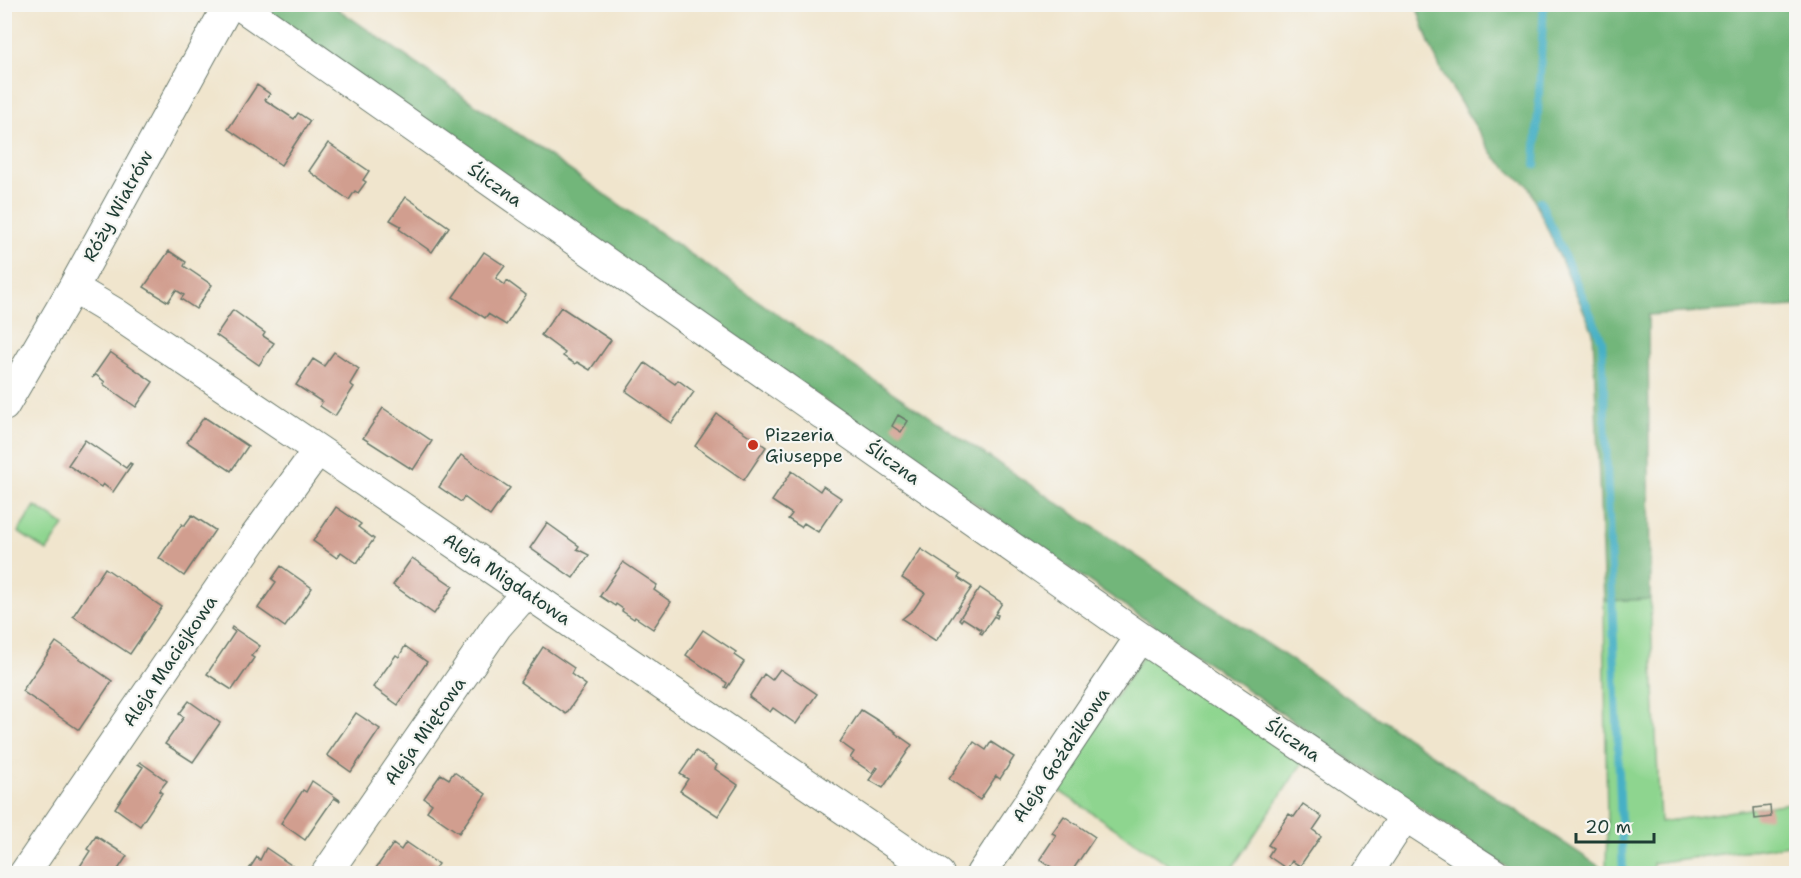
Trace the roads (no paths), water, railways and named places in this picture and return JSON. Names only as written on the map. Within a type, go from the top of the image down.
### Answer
[{"type":"street","name":"Róży Wiatrów","points":[[4,406],[73,288],[229,4]]},
{"type":"street","name":"Śliczna","points":[[238,4],[1140,637],[1405,816],[1495,873]]},
{"type":"street","name":"Aleja Migdałowa","points":[[73,288],[116,313],[939,873]]},
{"type":"street","name":"Aleja Maciejkowa","points":[[24,873],[254,538],[318,450]]},
{"type":"street","name":"Aleja Miętowa","points":[[327,873],[497,626],[527,592]]},
{"type":"street","name":"Aleja Goździkowa","points":[[981,873],[1140,637]]},
{"type":"street","points":[[1367,873],[1405,816]]},
{"type":"waterway","points":[[1535,165],[1544,4]]},
{"type":"waterway","points":[[1540,201],[1602,340],[1623,874]]},
{"type":"place","name":"Pizzeria Giuseppe","points":[[753,445]]}]
